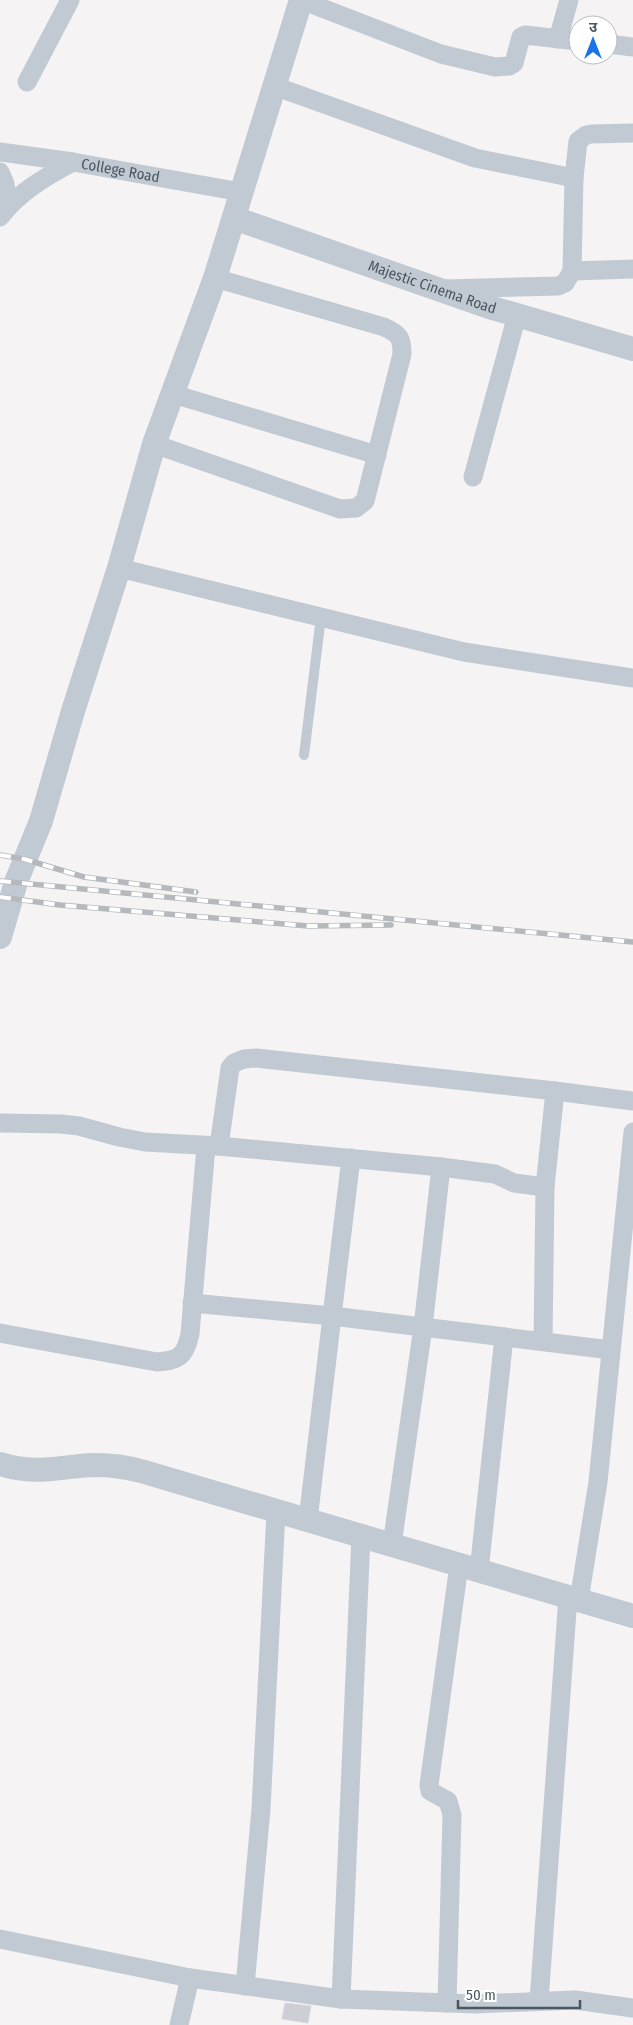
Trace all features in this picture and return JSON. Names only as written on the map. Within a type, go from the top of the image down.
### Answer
[{"type":"street","points":[[28,82],[70,0]]},
{"type":"street","points":[[0,937],[16,882],[41,821],[73,711],[119,568],[154,444],[215,278],[234,218],[234,191],[287,0]]},
{"type":"street","points":[[0,906],[29,824],[126,507],[234,191],[274,86],[301,0],[441,54],[495,67],[509,66],[514,63],[521,37],[530,35],[568,40]]},
{"type":"street","points":[[558,38],[568,0]]},
{"type":"street","points":[[618,45],[633,47]]},
{"type":"street","points":[[274,86],[475,158],[574,178]]},
{"type":"street","points":[[439,289],[558,286],[565,282],[572,271],[574,178],[578,141],[592,134],[633,133]]},
{"type":"street","name":"College Road","points":[[0,152],[72,162],[234,191]]},
{"type":"street","points":[[4,212],[31,186],[72,162]]},
{"type":"street","points":[[0,172],[5,184],[4,212]]},
{"type":"street","name":"Majestic Cinema Road","points":[[234,218],[517,315],[633,349]]},
{"type":"street","points":[[572,271],[633,269]]},
{"type":"street","points":[[154,444],[328,506],[349,509],[356,508],[365,501],[402,354],[402,342],[396,333],[384,327],[215,278]]},
{"type":"street","points":[[473,477],[517,315]]},
{"type":"street","points":[[173,394],[376,455]]},
{"type":"street","points":[[119,568],[464,652],[633,678]]},
{"type":"street","points":[[0,1334],[157,1362],[172,1361],[187,1349],[213,1146],[230,1068],[234,1062],[256,1058],[633,1101]]},
{"type":"street","points":[[543,1342],[545,1187],[555,1091]]},
{"type":"street","points":[[0,1123],[79,1126],[145,1142],[213,1146],[440,1167],[495,1174],[514,1183],[545,1187]]},
{"type":"street","points":[[539,2001],[573,1598],[598,1482],[633,1132]]},
{"type":"street","points":[[308,1520],[351,1158]]},
{"type":"street","points":[[392,1545],[422,1327],[440,1167]]},
{"type":"street","points":[[192,1303],[332,1316],[612,1350]]},
{"type":"street","points":[[447,2003],[452,1815],[448,1801],[430,1791],[429,1785],[469,1568],[504,1337]]},
{"type":"street","points":[[0,1464],[16,1469],[37,1471],[94,1465],[118,1466],[141,1471],[633,1616]]},
{"type":"street","points":[[245,1986],[260,1809],[276,1511]]},
{"type":"street","points":[[341,1999],[361,1536]]},
{"type":"street","points":[[0,1939],[190,1978],[341,1999],[475,2004],[576,2000],[633,2008]]},
{"type":"street","points":[[179,2025],[190,1978]]},
{"type":"lane","points":[[304,755],[320,617]]},
{"type":"building","points":[[285,2003],[311,2006],[308,2023],[282,2019]]},
{"type":"railway","points":[[0,855],[24,859],[84,877],[196,892]]},
{"type":"railway","points":[[0,881],[633,942]]},
{"type":"railway","points":[[0,897],[60,905],[308,926],[391,925]]}]
